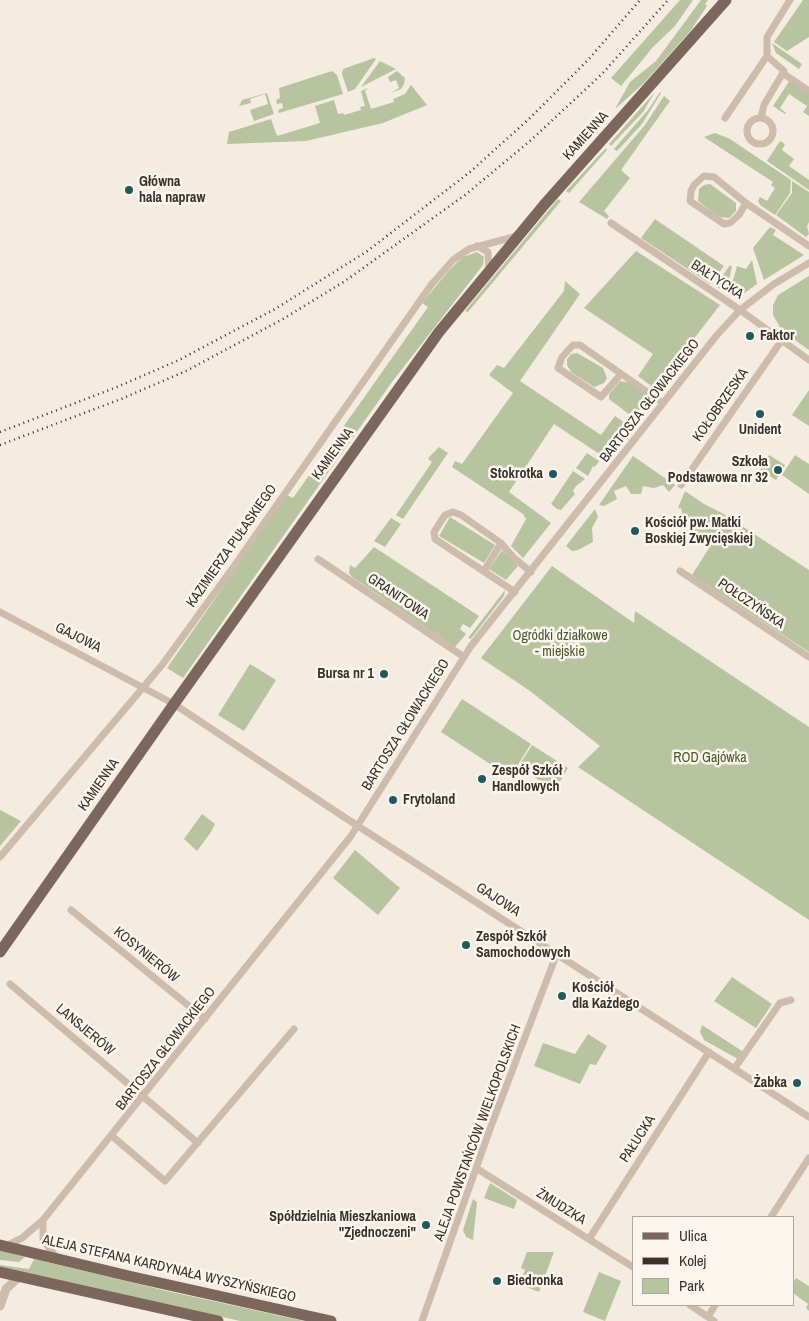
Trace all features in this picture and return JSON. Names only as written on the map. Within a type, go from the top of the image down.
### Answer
[{"type":"main road","name":"KAMIENNA","points":[[0,952],[365,434],[440,332],[517,236],[726,0]]},
{"type":"main road","name":"ALEJA STEFANA KARDYNAŁA WYSZYŃSKIEGO","points":[[3,1245],[58,1260],[331,1321]]},
{"type":"main road","points":[[0,1272],[218,1321]]},
{"type":"street","points":[[725,118],[766,56],[768,32],[790,0]]},
{"type":"street","points":[[761,118],[764,105],[784,74],[784,68],[766,56]]},
{"type":"street","points":[[784,74],[809,91]]},
{"type":"street","points":[[746,203],[739,215],[730,223],[724,224],[690,201],[691,191],[694,184],[704,176],[714,177],[746,203],[808,244]]},
{"type":"street","name":"BAŁTYCKA","points":[[610,223],[740,310],[809,360]]},
{"type":"street","name":"KAZIMIERZA PUŁASKIEGO","points":[[0,857],[144,687],[232,569],[431,285],[460,254],[476,246],[517,236]]},
{"type":"street","points":[[476,246],[488,252],[489,270]]},
{"type":"street","name":"BARTOSZA GŁOWACKIEGO","points":[[3,1245],[22,1238],[43,1220],[144,1096],[357,826],[464,657],[663,403],[740,310],[774,284],[809,263]]},
{"type":"street","name":"KOŁOBRZESKA","points":[[681,485],[782,340]]},
{"type":"street","points":[[621,374],[601,397],[558,368],[562,357],[573,345],[580,345],[663,403]]},
{"type":"street","points":[[514,592],[435,539],[434,532],[445,514],[453,512],[501,543],[514,558],[531,572]]},
{"type":"street","points":[[484,571],[501,543]]},
{"type":"street","name":"GRANITOWA","points":[[318,559],[464,657]]},
{"type":"street","name":"POŁCZYŃSKA","points":[[680,571],[809,657]]},
{"type":"street","name":"GAJOWA","points":[[0,612],[174,704],[357,826],[809,1117]]},
{"type":"street","name":"KOSYNIERÓW","points":[[71,910],[205,1019]]},
{"type":"street","name":"ALEJA POWSTAŃCÓW WIELKOPOLSKICH","points":[[422,1321],[476,1168],[557,953]]},
{"type":"street","name":"LANSJERÓW","points":[[10,984],[198,1143]]},
{"type":"street","points":[[734,1069],[780,1003],[791,1000]]},
{"type":"street","points":[[112,1136],[165,1181],[294,1029]]},
{"type":"street","name":"PAŁUCKA","points":[[589,1239],[709,1052]]},
{"type":"street","points":[[772,1216],[809,1158]]},
{"type":"street","name":"ŻMUDZKA","points":[[476,1168],[632,1266]]},
{"type":"street","points":[[43,1220],[43,1240],[58,1260]]},
{"type":"street","points":[[0,1306],[10,1283],[20,1276]]},
{"type":"street","points":[[692,1306],[711,1319],[715,1306]]},
{"type":"green space","points":[[680,0],[693,0],[675,26],[653,47],[621,86],[611,78]]},
{"type":"green space","points":[[701,0],[708,0],[705,4],[707,6],[691,30],[644,83],[615,109],[630,82],[656,61]]},
{"type":"green space","points":[[803,0],[809,0],[809,37],[787,51],[774,42]]},
{"type":"green space","points":[[772,43],[802,64],[799,69],[776,53]]},
{"type":"green space","points":[[374,58],[376,59],[355,89],[348,92],[342,74],[343,69]]},
{"type":"green space","points":[[380,61],[396,69],[361,87]]},
{"type":"green space","points":[[332,71],[337,75],[343,94],[279,113],[278,110],[283,108],[282,103],[277,104],[276,100],[280,98],[279,88]]},
{"type":"green space","points":[[397,71],[405,78],[404,84],[401,89],[391,93],[399,88],[396,80],[390,82],[388,77]]},
{"type":"green space","points":[[790,80],[809,93],[809,116],[803,112],[807,106],[789,94],[780,108],[785,114],[773,106]]},
{"type":"green space","points":[[411,85],[427,105],[383,123],[306,141],[227,144],[229,132],[271,119],[277,136],[320,123],[315,106],[334,100],[338,114],[343,113],[344,115],[361,110],[360,107],[365,106],[361,91],[368,88],[365,91],[371,109],[394,102],[393,99],[405,94]]},
{"type":"green space","points":[[655,92],[643,112],[611,146],[609,144]]},
{"type":"green space","points":[[660,92],[642,124],[617,151],[614,149],[648,110]]},
{"type":"green space","points":[[267,93],[274,114],[254,121],[250,110],[268,104],[265,94],[250,99],[251,103],[239,106],[242,100]]},
{"type":"green space","points":[[664,96],[670,101],[621,170],[630,178],[604,211],[609,216],[607,219],[579,202],[645,125]]},
{"type":"green space","points":[[715,133],[730,139],[791,180],[790,193],[775,215],[760,205],[758,201],[760,197],[767,201],[775,188],[771,185],[773,182],[704,137]]},
{"type":"green space","points":[[780,141],[785,144],[782,150],[794,159],[789,166],[809,180],[809,190],[767,161]]},
{"type":"green space","points":[[606,148],[607,150],[569,193],[566,191]]},
{"type":"green space","points":[[792,181],[809,192],[809,222],[807,226],[809,234],[806,237],[776,215],[792,193]]},
{"type":"green space","points":[[710,184],[736,203],[736,211],[729,218],[719,217],[698,201],[699,189],[704,185]]},
{"type":"green space","points":[[558,199],[561,201],[468,312],[465,311]]},
{"type":"green space","points":[[655,219],[724,266],[710,284],[641,238]]},
{"type":"green space","points":[[770,227],[776,230],[773,235],[804,255],[764,280],[753,248]]},
{"type":"green space","points":[[636,251],[720,305],[655,389],[638,376],[653,354],[584,308]]},
{"type":"green space","points":[[477,252],[484,257],[483,265],[392,382],[183,678],[167,668],[287,495],[293,498],[428,307],[422,303],[450,269],[463,257]]},
{"type":"green space","points":[[752,260],[757,284],[739,297],[729,295],[737,266],[746,269]]},
{"type":"green space","points":[[730,265],[732,267],[726,292],[715,286]]},
{"type":"green space","points":[[809,276],[809,350],[782,331],[773,315],[773,305],[778,295]]},
{"type":"green space","points":[[565,281],[580,294],[520,381],[601,435],[615,416],[625,423],[626,428],[605,455],[601,455],[554,424],[509,492],[551,523],[523,558],[511,546],[526,519],[523,514],[452,467],[455,461],[462,464],[513,393],[489,375],[497,365],[504,368],[564,291]]},
{"type":"green space","points":[[577,353],[603,368],[607,378],[604,383],[594,387],[571,372],[567,365],[567,359],[571,354]]},
{"type":"green space","points":[[620,381],[630,383],[650,398],[634,418],[609,399],[609,394]]},
{"type":"green space","points":[[809,390],[809,426],[792,415]]},
{"type":"green space","points":[[439,447],[448,453],[403,519],[396,515],[432,462],[428,459]]},
{"type":"green space","points":[[587,453],[599,461],[595,467],[593,466],[588,476],[576,468]]},
{"type":"green space","points":[[769,455],[785,465],[776,480],[760,470]]},
{"type":"green space","points":[[795,455],[809,464],[809,494],[782,475]]},
{"type":"green space","points":[[633,456],[675,485],[669,492],[663,485],[654,488],[643,486],[641,494],[631,494],[626,486],[614,491],[617,499],[604,506],[599,505]]},
{"type":"green space","points":[[573,471],[585,479],[576,486],[573,491],[575,494],[561,510],[557,509],[551,504]]},
{"type":"green space","points":[[685,491],[809,570],[809,652],[692,575],[709,548],[686,533],[691,524],[683,517],[681,508],[678,508]]},
{"type":"green space","points":[[595,509],[598,517],[592,528],[593,542],[572,551],[566,546]]},
{"type":"green space","points":[[450,517],[495,545],[484,563],[439,536]]},
{"type":"green space","points":[[391,518],[401,524],[385,547],[374,541]]},
{"type":"green space","points":[[374,547],[479,616],[470,628],[463,624],[460,629],[466,634],[455,647],[352,577],[349,573],[350,565],[355,568]]},
{"type":"green space","points":[[502,550],[518,566],[506,580],[489,569]]},
{"type":"green space","name":"ROD Gajówka","points":[[552,566],[634,623],[635,611],[809,727],[809,920],[578,767],[600,746],[530,691],[481,658]]},
{"type":"green space","points":[[505,590],[504,596],[471,639],[468,638]]},
{"type":"green space","points":[[250,664],[276,680],[244,731],[218,715]]},
{"type":"green space","points":[[462,699],[531,744],[510,777],[441,732]]},
{"type":"green space","points":[[532,745],[568,768],[555,790],[518,767]]},
{"type":"green space","points":[[0,810],[21,821],[0,846]]},
{"type":"green space","points":[[202,814],[215,824],[197,851],[184,839]]},
{"type":"green space","points":[[355,850],[400,888],[378,915],[333,878]]},
{"type":"green space","points":[[732,977],[772,1004],[756,1028],[714,1001]]},
{"type":"green space","points":[[702,1025],[742,1051],[738,1059],[704,1040],[700,1032]]},
{"type":"green space","points":[[588,1034],[607,1046],[596,1065],[590,1064],[580,1084],[534,1066],[543,1043],[575,1054]]},
{"type":"green space","points":[[490,1183],[517,1200],[514,1209],[484,1198]]},
{"type":"green space","points":[[473,1199],[477,1202],[473,1240],[466,1237],[463,1230]]},
{"type":"green space","points":[[0,1250],[25,1257],[19,1262],[0,1260]]},
{"type":"green space","points":[[527,1252],[554,1252],[539,1292],[519,1284],[525,1270],[521,1268]]},
{"type":"green space","points":[[34,1259],[304,1321],[240,1321],[0,1267],[0,1265],[29,1269]]},
{"type":"green space","points":[[599,1272],[621,1281],[605,1321],[583,1312]]},
{"type":"green space","points":[[796,1278],[809,1286],[809,1311],[806,1308],[808,1304],[794,1294],[794,1281]]},
{"type":"railway","points":[[0,432],[117,387],[179,360],[275,309],[366,252],[470,172],[530,118],[588,60],[640,0]]},
{"type":"railway","points":[[0,445],[121,399],[186,371],[283,319],[345,281],[465,195],[530,141],[602,74],[668,0]]},
{"type":"place","name":"Główna hala napraw","points":[[129,190]]},
{"type":"place","name":"Faktor","points":[[750,336]]},
{"type":"place","name":"Unident","points":[[760,414]]},
{"type":"place","name":"Szkoła Podstawowa nr 32","points":[[778,470]]},
{"type":"place","name":"Stokrotka","points":[[553,474]]},
{"type":"place","name":"Kościół pw. Matki Boskiej Zwycięskiej","points":[[635,531]]},
{"type":"place","name":"Bursa nr 1","points":[[384,674]]},
{"type":"place","name":"Zespół Szkół Handlowych","points":[[482,779]]},
{"type":"place","name":"Frytoland","points":[[393,800]]},
{"type":"place","name":"Zespół Szkół Samochodowych","points":[[466,945]]},
{"type":"place","name":"Kościół dla Każdego","points":[[562,996]]},
{"type":"place","name":"Żabka","points":[[797,1083]]},
{"type":"place","name":"Spółdzielnia Mieszkaniowa \"Zjednoczeni\"","points":[[426,1225]]},
{"type":"place","name":"Biedronka","points":[[497,1281]]},
{"type":"park label","name":"Ogródki działkowe - miejskie","points":[[560,644]]}]
